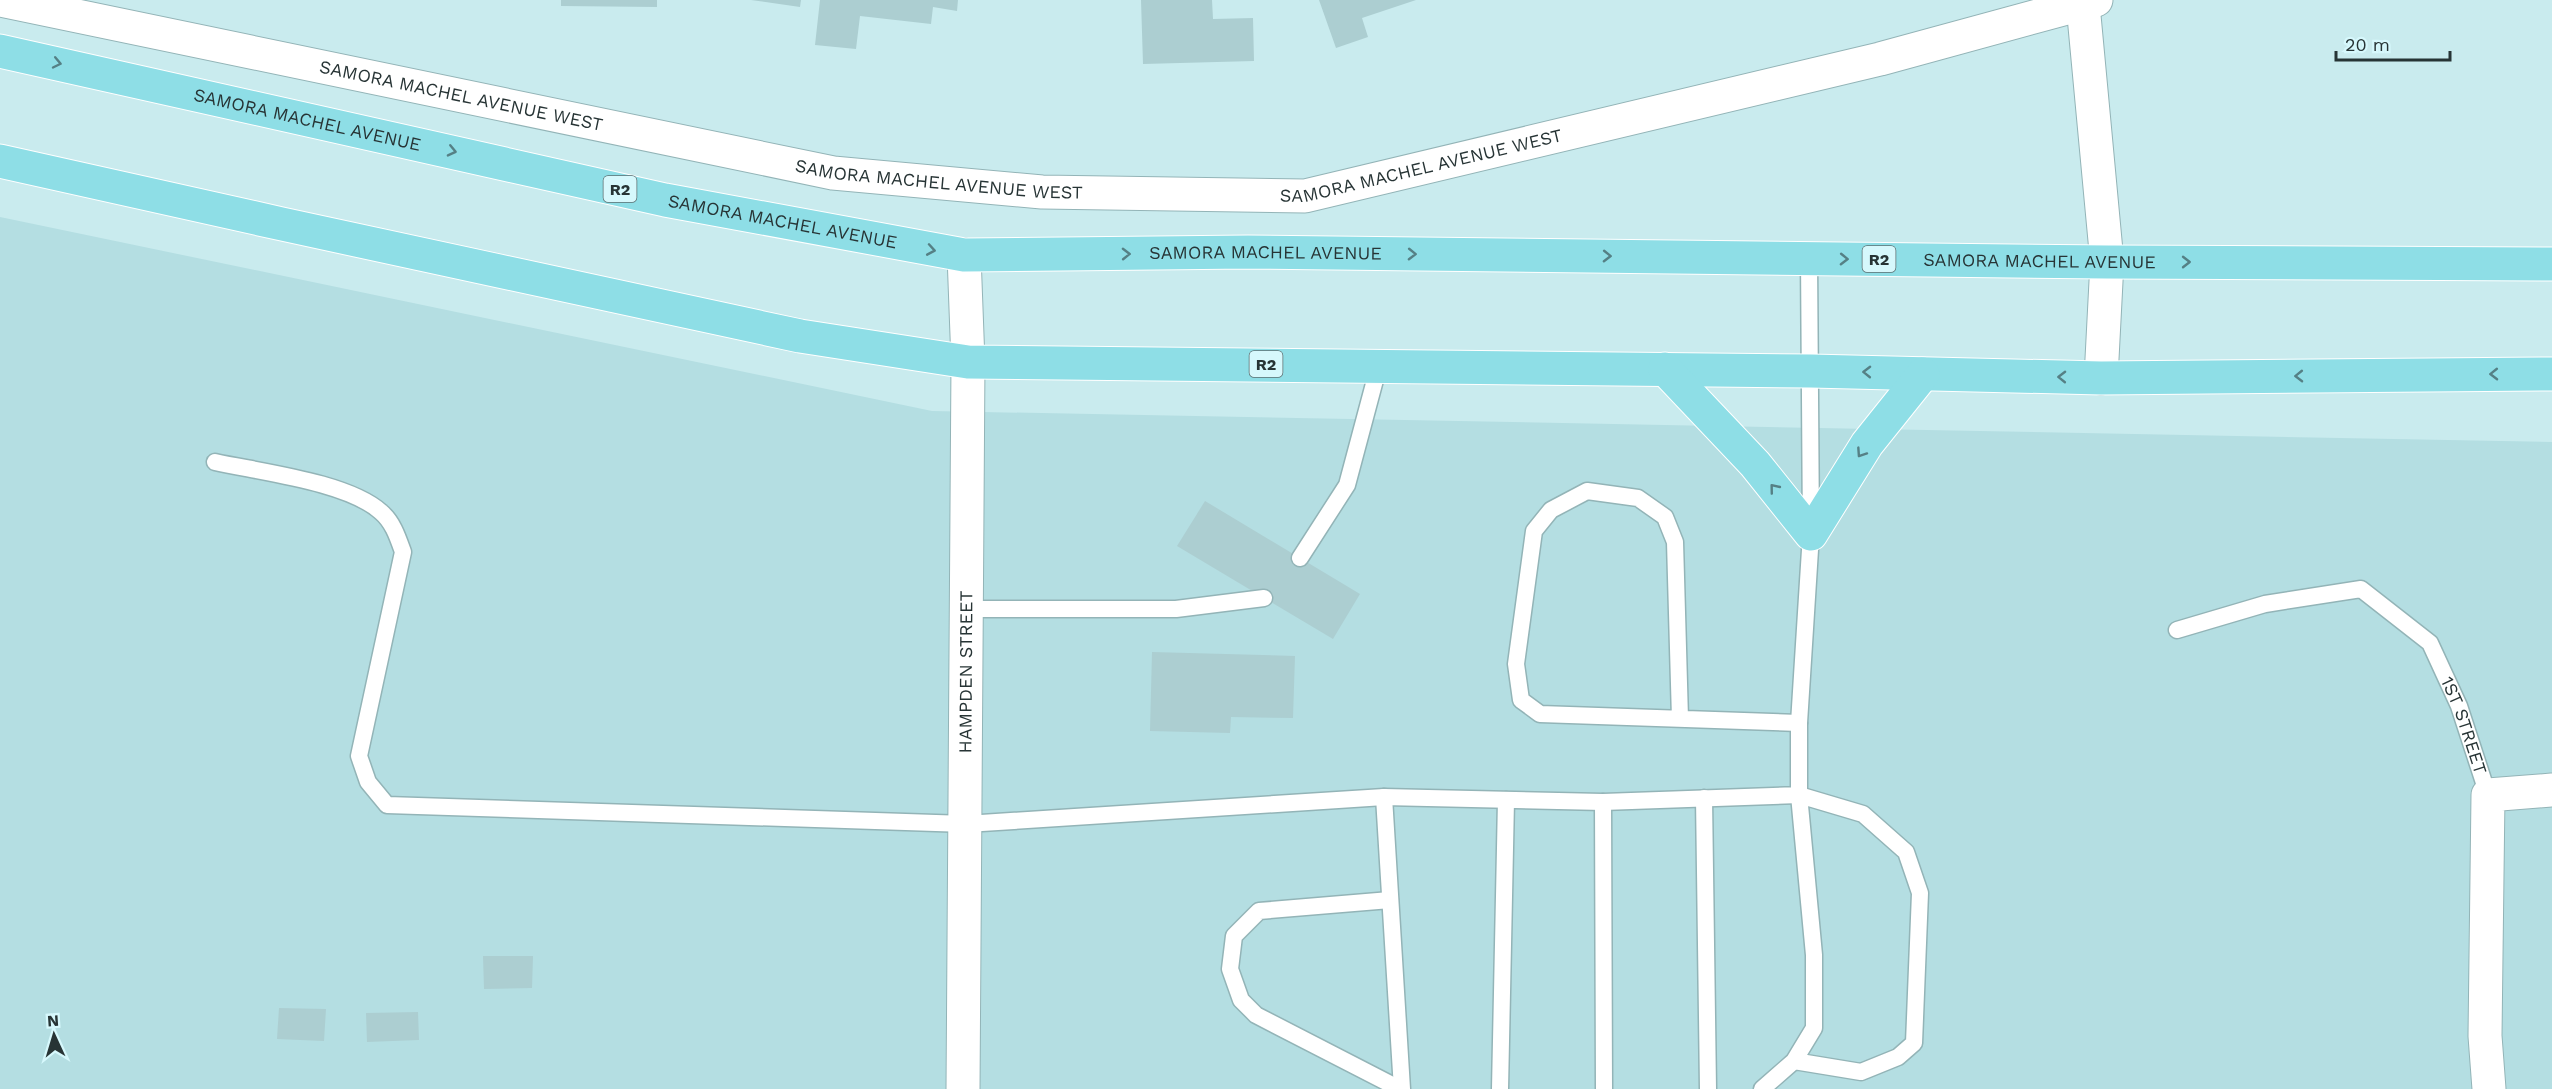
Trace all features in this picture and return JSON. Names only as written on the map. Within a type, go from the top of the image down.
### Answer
[{"type":"highway","name":"SAMORA MACHEL AVENUE","points":[[0,51],[665,200],[964,255],[1248,252],[2108,262],[2552,264]]},
{"type":"highway","name":"R2","points":[[0,160],[282,225],[800,336],[968,363],[1379,365],[2101,378],[2552,374]]},
{"type":"highway","points":[[1665,369],[1755,465],[1810,534],[1867,444],[1923,374]]},
{"type":"street","name":"SAMORA MACHEL AVENUE WEST","points":[[0,0],[833,173],[1042,192],[1305,196],[1880,59],[2090,2]]},
{"type":"street","points":[[2090,2],[2108,262],[2101,378]]},
{"type":"street","points":[[2510,263],[2552,249]]},
{"type":"street","name":"HAMPDEN STREET","points":[[963,1089],[968,363],[964,255]]},
{"type":"street","points":[[2488,795],[2552,790]]},
{"type":"street","name":"1ST STREET","points":[[2488,795],[2485,1036],[2489,1089]]},
{"type":"lane","points":[[1762,1089],[1794,1061],[1814,1028],[1814,956],[1799,795],[1799,723],[1810,534],[1809,258]]},
{"type":"lane","points":[[1300,558],[1347,485],[1379,365]]},
{"type":"lane","points":[[215,462],[348,492],[382,512],[395,530],[403,552],[359,756],[368,782],[387,805],[966,824],[1384,797],[1603,802],[1799,795],[1863,814],[1906,852],[1920,893],[1914,1043],[1898,1057],[1861,1072],[1794,1061]]},
{"type":"lane","points":[[1680,718],[1675,542],[1665,517],[1638,498],[1587,491],[1551,510],[1534,531],[1516,664],[1521,700],[1540,714],[1799,723]]},
{"type":"lane","name":"1ST STREET","points":[[2177,630],[2265,604],[2361,589],[2430,644],[2458,706],[2488,795]]},
{"type":"lane","points":[[966,609],[1176,609],[1264,598]]},
{"type":"lane","points":[[1384,797],[1401,1089]]},
{"type":"lane","points":[[1704,798],[1708,1089]]},
{"type":"lane","points":[[1500,1089],[1506,800]]},
{"type":"lane","points":[[1603,802],[1604,1089]]},
{"type":"lane","points":[[1390,900],[1259,911],[1234,936],[1230,969],[1241,1000],[1256,1015],[1401,1089]]},
{"type":"shaded area","points":[[0,217],[932,411],[2552,442],[2552,1089],[0,1089]]},
{"type":"building","points":[[561,0],[657,0],[657,7],[561,6]]},
{"type":"building","points":[[751,0],[801,0],[800,7]]},
{"type":"building","points":[[820,0],[958,0],[957,11],[933,7],[931,24],[860,16],[856,49],[815,45]]},
{"type":"building","points":[[1141,0],[1212,0],[1213,19],[1253,18],[1254,61],[1143,64]]},
{"type":"building","points":[[1319,0],[1416,0],[1362,18],[1368,37],[1336,48]]},
{"type":"building","points":[[1205,501],[1360,594],[1333,639],[1177,546]]},
{"type":"building","points":[[1152,652],[1295,656],[1293,718],[1231,717],[1230,733],[1150,731]]},
{"type":"building","points":[[483,956],[533,956],[532,988],[484,989]]},
{"type":"building","points":[[279,1008],[326,1009],[324,1041],[277,1039]]},
{"type":"building","points":[[418,1012],[419,1040],[367,1042],[366,1013]]}]
